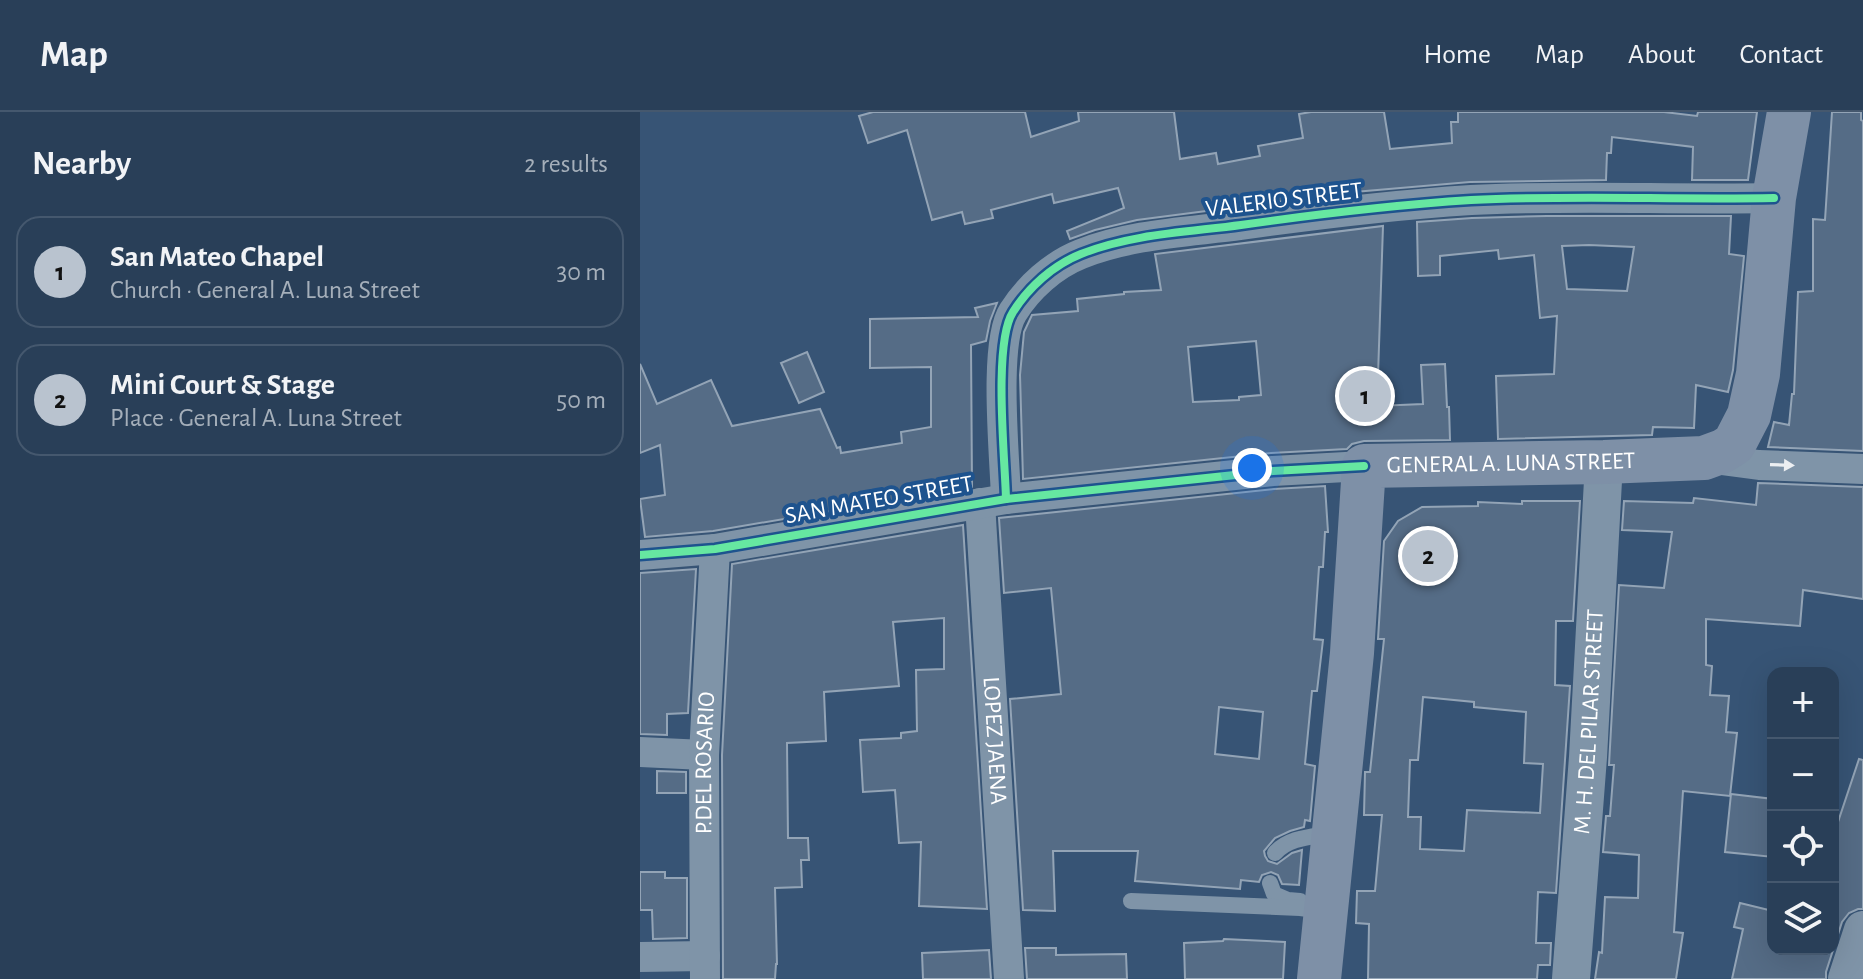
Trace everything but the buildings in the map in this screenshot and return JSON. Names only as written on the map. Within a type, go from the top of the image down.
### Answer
[{"type":"main road","name":"GENERAL A. LUNA STREET","points":[[1319,979],[1352,653],[1364,466],[1704,458],[1734,444],[1749,415],[1758,374],[1774,198],[1789,112]]},
{"type":"street","name":"VALERIO STREET","points":[[993,501],[1004,337],[1010,316],[1027,292],[1078,255],[1135,240],[1281,219],[1471,200],[1774,198]]},
{"type":"street","points":[[1704,458],[1759,465],[1863,469]]},
{"type":"street","name":"M. H. DEL PILAR STREET","points":[[1571,979],[1587,773],[1604,462]]},
{"type":"street","name":"SAN MATEO STREET","points":[[640,555],[715,549],[993,501],[1273,471],[1364,466]]},
{"type":"street","name":"LOPEZ JAENA","points":[[993,501],[1009,979]]},
{"type":"street","name":"P.DEL ROSARIO","points":[[705,968],[704,755],[715,549]]},
{"type":"street","points":[[640,752],[704,755]]},
{"type":"street","points":[[1847,979],[1863,930]]},
{"type":"street","points":[[640,957],[705,968]]},
{"type":"lane","points":[[1275,853],[1292,840],[1334,833]]},
{"type":"lane","points":[[1270,883],[1274,894],[1326,908]]},
{"type":"lane","points":[[1131,901],[1326,908]]},
{"type":"cycle path","points":[[1006,499],[1002,374],[1007,327],[1013,312],[1034,286],[1061,264],[1081,254],[1120,242],[1160,235],[1442,202],[1547,198],[1774,198]]},
{"type":"cycle path","points":[[640,555],[715,549],[1006,499],[1273,471],[1364,466]]},
{"type":"place","name":"San Mateo Chapel","points":[[1365,396]]},
{"type":"place","name":"Mini Court & Stage","points":[[1428,556]]}]
